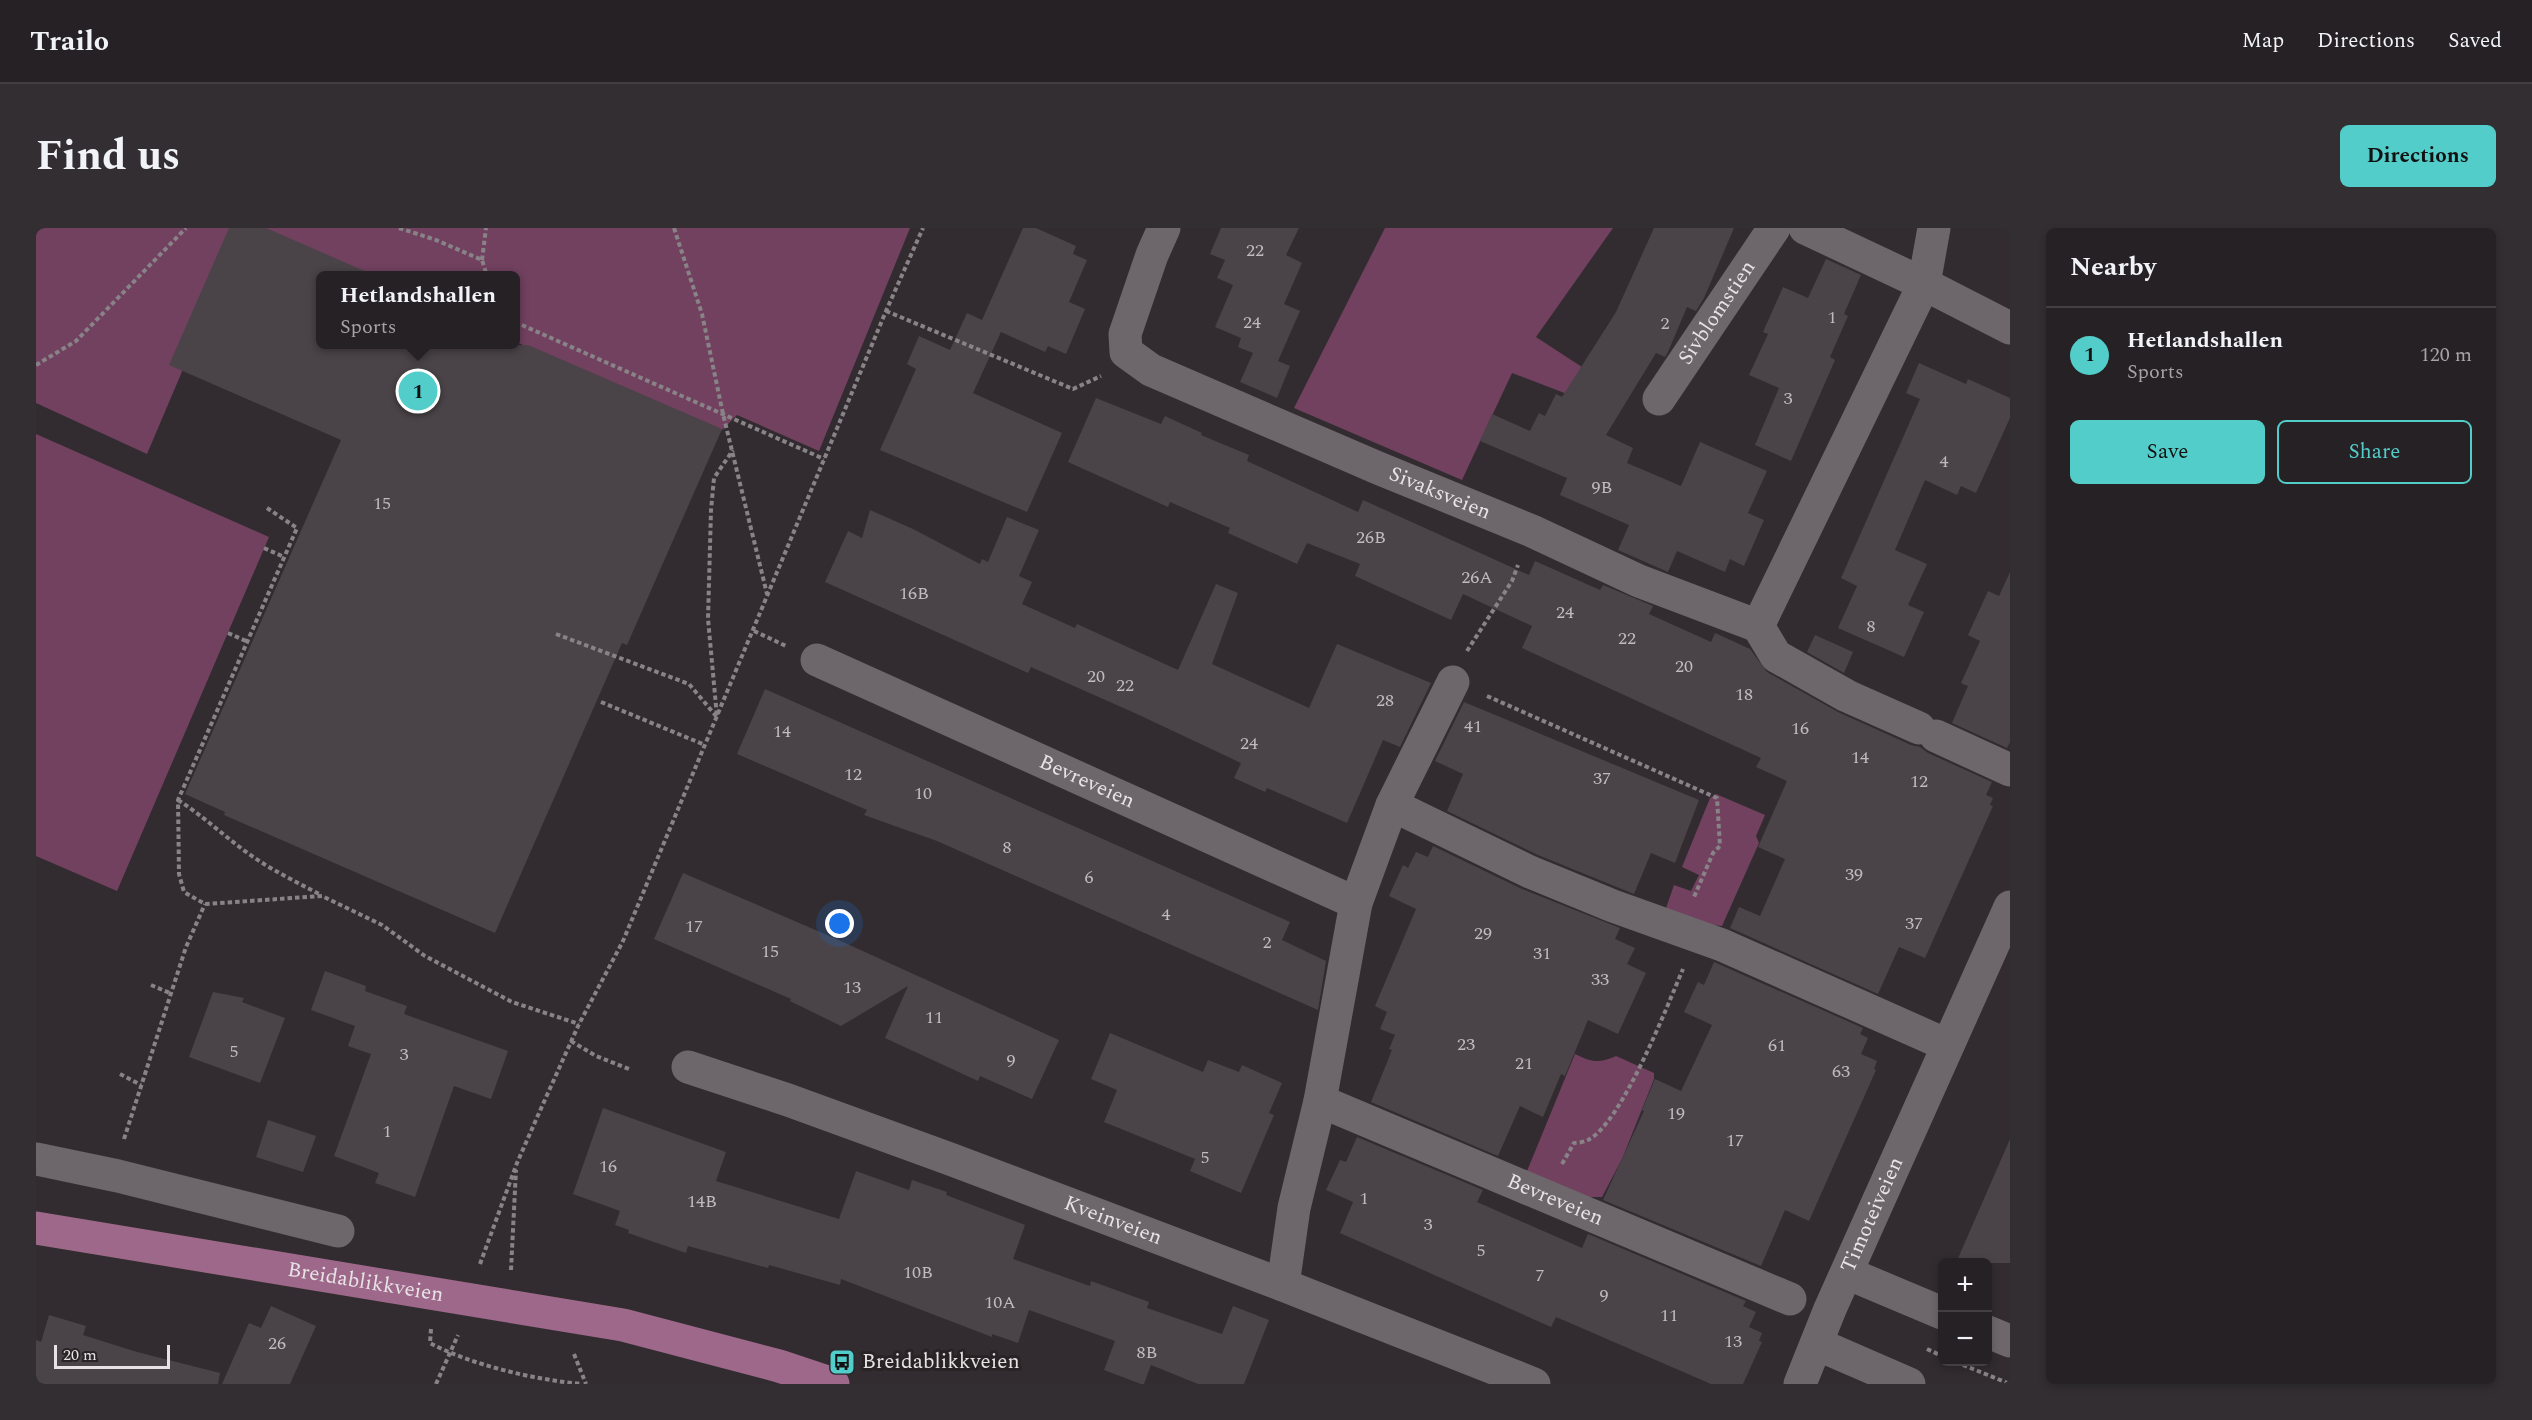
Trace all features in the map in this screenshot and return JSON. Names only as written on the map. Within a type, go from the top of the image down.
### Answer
[{"type":"main road","name":"Breidablikkveien","points":[[36,1228],[623,1325],[779,1366],[833,1384]]},
{"type":"street","points":[[1126,352],[1125,334],[1152,255],[1164,228]]},
{"type":"street","name":"Sivblomstien","points":[[1659,399],[1774,228]]},
{"type":"street","points":[[1804,228],[1924,284],[2010,328]]},
{"type":"street","points":[[1934,228],[1924,284],[1758,626],[1776,656],[1847,696],[2010,770]]},
{"type":"street","name":"Sivaksveien","points":[[1126,352],[1151,370],[1378,468],[1532,531],[1640,581],[1758,626]]},
{"type":"street","name":"Bevreveien","points":[[818,660],[1356,903]]},
{"type":"street","points":[[1283,1285],[1294,1208],[1320,1101],[1356,903],[1392,805],[1453,682]]},
{"type":"street","points":[[1392,805],[1530,872],[1613,906],[1722,945],[1947,1046]]},
{"type":"street","name":"Timoteiveien","points":[[1800,1384],[1947,1046],[2008,915]]},
{"type":"street","name":"Kveinveien","points":[[688,1067],[798,1103],[1283,1285],[1534,1384]]},
{"type":"street","name":"Bevreveien","points":[[1320,1101],[1790,1299]]},
{"type":"street","points":[[36,1159],[118,1176],[338,1231]]},
{"type":"street","points":[[1847,1273],[1940,1312]]},
{"type":"street","points":[[1992,1334],[2010,1341]]},
{"type":"street","points":[[1817,1344],[1909,1384]]},
{"type":"path","points":[[36,365],[76,341],[186,228]]},
{"type":"path","points":[[399,228],[436,240],[482,260]]},
{"type":"path","points":[[485,271],[482,260],[486,228]]},
{"type":"path","points":[[674,228],[702,314],[723,414],[768,595]]},
{"type":"path","points":[[480,1264],[517,1163],[579,1024],[623,941],[886,311],[923,228]]},
{"type":"path","points":[[886,311],[1073,389],[1102,375],[1126,352]]},
{"type":"path","points":[[520,324],[824,459]]},
{"type":"path","points":[[717,717],[708,619],[711,510],[714,478],[733,450]]},
{"type":"path","points":[[267,508],[297,528],[246,640],[178,800],[179,874],[184,892],[204,904],[322,896]]},
{"type":"path","points":[[1532,531],[1512,581],[1471,644],[1453,682],[1717,798],[1720,846],[1713,853],[1684,920],[1691,933],[1685,951],[1684,966],[1632,1083],[1605,1126],[1588,1140],[1574,1143],[1545,1195]]},
{"type":"path","points":[[264,548],[284,557]]},
{"type":"path","points":[[228,633],[246,640]]},
{"type":"path","points":[[556,634],[689,684],[717,717]]},
{"type":"path","points":[[601,702],[705,745]]},
{"type":"path","points":[[178,800],[201,815],[214,828],[263,864],[382,925],[425,956],[512,1002],[579,1024]]},
{"type":"path","points":[[118,1176],[120,1152],[141,1084],[186,947],[204,904]]},
{"type":"path","points":[[151,985],[172,994]]},
{"type":"path","points":[[572,1041],[596,1056],[629,1069]]},
{"type":"path","points":[[120,1074],[141,1084]]},
{"type":"path","points":[[511,1280],[510,1263],[517,1163]]},
{"type":"path","points":[[431,1322],[430,1343],[451,1354],[552,1381],[584,1384],[570,1347]]},
{"type":"path","points":[[435,1384],[451,1354],[458,1334]]},
{"type":"path","points":[[1966,1366],[2010,1384]]},
{"type":"shaded area","points":[[36,228],[243,228],[147,454],[36,403]]},
{"type":"shaded area","points":[[252,228],[910,228],[819,451],[737,415],[721,431],[520,344],[520,271],[353,271]]},
{"type":"shaded area","points":[[1385,228],[1613,228],[1536,337],[1611,386],[1601,407],[1512,373],[1462,480],[1294,408]]},
{"type":"shaded area","points":[[36,434],[269,537],[117,891],[36,856]]},
{"type":"shaded area","points":[[1716,794],[1765,815],[1756,836],[1759,843],[1722,926],[1690,922],[1665,911],[1674,885],[1691,891],[1699,875],[1682,867],[1710,798]]},
{"type":"shaded area","points":[[1575,1054],[1595,1061],[1616,1056],[1654,1073],[1654,1079],[1622,1159],[1602,1197],[1570,1197],[1525,1176]]},
{"type":"building","points":[[229,228],[266,228],[365,271],[316,271],[316,349],[520,349],[520,345],[528,345],[722,429],[627,645],[622,643],[495,933],[224,815],[225,812],[185,794],[341,440],[169,365]]},
{"type":"building","points":[[1023,228],[1036,228],[1076,246],[1073,254],[1087,260],[1069,302],[1085,309],[1066,354],[1048,346],[1045,352],[1001,332],[973,393],[1062,433],[1027,512],[880,450],[916,369],[907,364],[919,336],[950,350],[967,313],[982,320]]},
{"type":"building","points":[[1221,228],[1299,228],[1286,255],[1302,263],[1284,304],[1300,311],[1278,361],[1290,366],[1277,398],[1240,382],[1253,353],[1238,347],[1241,338],[1215,327],[1233,285],[1217,278],[1225,260],[1210,254]]},
{"type":"building","points":[[1654,228],[1734,228],[1704,298],[1696,311],[1687,307],[1665,357],[1656,353],[1606,435],[1633,448],[1627,463],[1681,486],[1700,442],[1767,471],[1748,513],[1764,520],[1744,566],[1730,559],[1725,572],[1677,551],[1668,572],[1618,550],[1629,525],[1560,495],[1567,478],[1480,441],[1492,414],[1530,431],[1539,413],[1545,416],[1556,394],[1562,397],[1616,312]]},
{"type":"building","points":[[1826,259],[1861,275],[1844,314],[1848,316],[1830,357],[1835,360],[1791,461],[1755,445],[1779,388],[1749,375],[1768,334],[1763,332],[1783,287],[1808,298]]},
{"type":"building","points":[[1919,363],[1966,384],[1968,379],[2010,398],[2010,418],[1976,493],[1961,486],[1957,495],[1925,480],[1895,550],[1927,564],[1908,605],[1924,612],[1904,657],[1838,628],[1857,586],[1841,578],[1920,399],[1906,393]]},
{"type":"building","points":[[1096,398],[1161,424],[1165,416],[1202,433],[1201,435],[1249,455],[1247,461],[1358,512],[1363,500],[1529,575],[1535,561],[1600,590],[1603,585],[1653,606],[1649,614],[1711,642],[1715,633],[1750,649],[1767,672],[1838,712],[1920,747],[1928,753],[1992,782],[1986,795],[1993,798],[1990,805],[1993,806],[1925,958],[1899,947],[1878,994],[1730,928],[1739,907],[1760,916],[1785,859],[1758,847],[1787,781],[1756,767],[1761,758],[1522,648],[1532,626],[1463,594],[1451,620],[1355,576],[1360,564],[1307,543],[1297,564],[1228,533],[1230,528],[1170,502],[1168,507],[1068,462]]},
{"type":"building","points":[[870,510],[913,529],[980,564],[982,559],[988,562],[1007,517],[1039,530],[1019,576],[1032,582],[1022,604],[1075,628],[1077,624],[1178,670],[1216,584],[1238,593],[1212,664],[1309,708],[1337,644],[1431,683],[1400,747],[1383,740],[1347,823],[1267,788],[1265,792],[1234,778],[1241,763],[1137,714],[1031,667],[1028,673],[825,582],[848,531],[862,538]]},
{"type":"building","points":[[2010,572],[2010,742],[2007,748],[1952,723],[1968,686],[1961,683],[1980,641],[1968,635],[1988,591],[1999,596]]},
{"type":"building","points":[[1815,635],[1853,652],[1844,673],[1807,652]]},
{"type":"building","points":[[765,689],[1290,922],[1282,940],[1326,961],[1318,1010],[937,841],[864,815],[867,810],[737,754]]},
{"type":"building","points":[[1464,702],[1699,800],[1675,863],[1651,853],[1634,894],[1538,855],[1447,811],[1463,774],[1435,761]]},
{"type":"building","points":[[1433,846],[1522,889],[1620,928],[1615,939],[1635,948],[1627,964],[1646,973],[1618,1034],[1588,1020],[1565,1076],[1561,1074],[1543,1117],[1520,1106],[1498,1156],[1371,1102],[1392,1050],[1389,1049],[1395,1035],[1380,1029],[1387,1012],[1375,1006],[1416,909],[1389,896],[1403,865],[1408,868],[1416,852],[1428,857]]},
{"type":"building","points":[[683,873],[834,938],[1059,1040],[1032,1099],[980,1076],[978,1081],[885,1038],[908,986],[841,1026],[790,1001],[791,999],[654,939]]},
{"type":"building","points":[[1714,962],[1863,1028],[1860,1034],[1868,1038],[1861,1054],[1877,1061],[1874,1069],[1876,1070],[1809,1221],[1785,1210],[1761,1266],[1603,1200],[1644,1111],[1642,1110],[1655,1079],[1681,1091],[1712,1025],[1684,1012],[1698,982],[1704,985]]},
{"type":"building","points":[[325,971],[366,986],[365,991],[407,1006],[404,1014],[508,1051],[491,1099],[454,1086],[415,1197],[375,1183],[379,1173],[334,1156],[371,1054],[348,1046],[355,1026],[311,1010]]},
{"type":"building","points":[[213,992],[244,998],[242,1002],[285,1018],[260,1083],[189,1057]]},
{"type":"building","points":[[1110,1033],[1203,1072],[1208,1060],[1239,1072],[1242,1065],[1282,1083],[1269,1113],[1274,1115],[1241,1193],[1190,1171],[1195,1159],[1104,1122],[1117,1090],[1091,1079]]},
{"type":"building","points":[[603,1108],[726,1152],[716,1181],[839,1219],[856,1171],[909,1190],[912,1180],[947,1192],[946,1195],[1025,1225],[1013,1259],[1090,1286],[1091,1281],[1149,1302],[1147,1308],[1222,1334],[1233,1306],[1269,1320],[1244,1384],[1198,1384],[1151,1365],[1144,1384],[1141,1384],[1104,1370],[1115,1341],[1029,1310],[1018,1343],[992,1334],[992,1337],[841,1279],[840,1285],[688,1246],[686,1253],[628,1233],[629,1230],[615,1225],[620,1211],[573,1194]]},
{"type":"building","points":[[268,1120],[316,1136],[303,1172],[256,1157]]},
{"type":"building","points":[[1357,1137],[1483,1190],[1477,1202],[1582,1248],[1588,1234],[1746,1301],[1743,1306],[1756,1312],[1749,1327],[1762,1333],[1759,1341],[1762,1342],[1743,1384],[1711,1384],[1556,1317],[1551,1327],[1340,1233],[1353,1202],[1326,1190],[1340,1160],[1346,1162]]},
{"type":"building","points":[[2010,1139],[2010,1263],[1992,1263],[1992,1258],[1958,1258]]},
{"type":"building","points":[[271,1306],[316,1326],[290,1384],[222,1384],[249,1323],[261,1328]]},
{"type":"building","points":[[49,1315],[86,1326],[83,1335],[137,1352],[220,1373],[218,1384],[36,1384],[36,1340],[41,1342]]},
{"type":"place","name":"Hetlandshallen","points":[[418,391]]},
{"type":"place","name":"Breidablikkveien","points":[[842,1362]]}]
